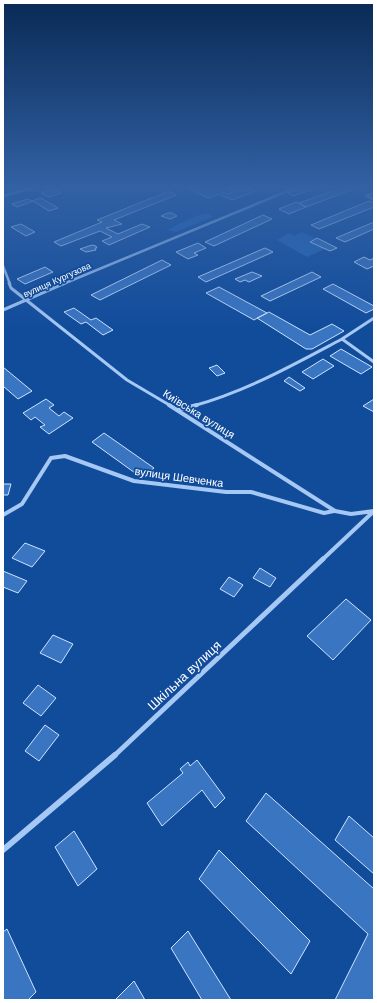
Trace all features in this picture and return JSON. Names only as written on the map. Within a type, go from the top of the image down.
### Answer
[{"type":"street","name":"вулиця Кургузова","points":[[3,310],[179,235]]},
{"type":"street","name":"Київська вулиця","points":[[3,266],[12,288],[29,300],[127,380],[178,410],[335,511],[351,514],[374,511]]},
{"type":"street","points":[[178,410],[224,397],[252,386],[342,339],[374,318]]},
{"type":"street","points":[[342,339],[355,350],[374,362]]},
{"type":"street","name":"вулиця Шевченка","points":[[3,515],[22,504],[52,458],[65,456],[134,481],[226,492],[251,492],[324,513],[335,511]]},
{"type":"street","name":"Шкільна вулиця","points":[[3,850],[125,746],[374,511]]},
{"type":"shaded area","points":[[286,235],[308,235],[315,238],[310,241],[325,249],[307,257],[277,240]]},
{"type":"building","points":[[71,235],[90,235],[61,246],[54,242]]},
{"type":"building","points":[[108,235],[132,235],[109,245],[102,241],[112,237]]},
{"type":"building","points":[[220,235],[238,235],[214,246],[205,242]]},
{"type":"building","points":[[344,235],[361,235],[345,242],[336,238]]},
{"type":"building","points":[[317,238],[337,248],[330,251],[310,242]]},
{"type":"building","points":[[198,243],[206,248],[194,253],[198,255],[188,259],[176,252]]},
{"type":"building","points":[[92,245],[96,246],[96,250],[86,252],[80,249]]},
{"type":"building","points":[[265,248],[273,252],[206,282],[198,277]]},
{"type":"building","points":[[364,257],[370,260],[374,258],[374,266],[367,269],[354,262]]},
{"type":"building","points":[[162,260],[171,265],[100,300],[91,295]]},
{"type":"building","points":[[45,267],[53,272],[25,284],[17,279]]},
{"type":"building","points":[[252,272],[262,276],[249,282],[245,280],[240,282],[235,279]]},
{"type":"building","points":[[312,272],[321,277],[270,301],[261,296]]},
{"type":"building","points":[[333,284],[374,306],[374,309],[366,313],[323,289]]},
{"type":"building","points":[[219,287],[267,313],[254,320],[206,293]]},
{"type":"building","points":[[74,308],[91,320],[96,318],[113,330],[103,335],[86,322],[81,324],[64,312]]},
{"type":"building","points":[[269,312],[310,335],[332,324],[344,331],[312,349],[306,349],[257,318]]},
{"type":"building","points":[[341,349],[372,367],[361,374],[330,356]]},
{"type":"building","points":[[323,359],[334,366],[313,379],[302,372]]},
{"type":"building","points":[[217,365],[225,373],[217,376],[209,368]]},
{"type":"building","points":[[3,367],[32,391],[18,399],[3,386]]},
{"type":"building","points":[[289,377],[305,388],[300,391],[284,381]]},
{"type":"building","points":[[46,399],[54,405],[49,408],[59,416],[64,412],[73,418],[49,434],[40,427],[45,425],[35,417],[31,420],[23,413]]},
{"type":"building","points":[[374,399],[374,412],[363,406]]},
{"type":"building","points":[[104,433],[154,468],[142,478],[92,442]]},
{"type":"building","points":[[3,484],[11,484],[8,495],[3,495]]},
{"type":"building","points":[[25,543],[45,551],[32,567],[12,558]]},
{"type":"building","points":[[260,568],[276,578],[270,587],[253,578]]},
{"type":"building","points":[[3,571],[27,581],[18,593],[3,587]]},
{"type":"building","points":[[229,577],[243,585],[234,597],[220,589]]},
{"type":"building","points":[[346,599],[371,620],[333,660],[307,636]]},
{"type":"building","points":[[53,635],[73,644],[61,663],[40,653]]},
{"type":"building","points":[[38,685],[56,698],[41,716],[23,703]]},
{"type":"building","points":[[45,725],[59,735],[39,761],[25,751]]},
{"type":"building","points":[[197,760],[225,798],[215,808],[202,790],[162,826],[147,803],[183,773],[180,769],[188,762],[190,766]]},
{"type":"building","points":[[266,793],[374,889],[374,1000],[335,1000],[368,934],[246,821]]},
{"type":"building","points":[[349,816],[374,838],[374,874],[335,840]]},
{"type":"building","points":[[74,831],[97,869],[78,886],[55,847]]},
{"type":"building","points":[[219,850],[310,941],[291,974],[199,879]]},
{"type":"building","points":[[7,929],[36,992],[28,1000],[3,1000],[3,932]]},
{"type":"building","points":[[188,931],[231,1000],[202,1000],[171,948]]},
{"type":"building","points":[[134,981],[145,1000],[115,1000]]}]
